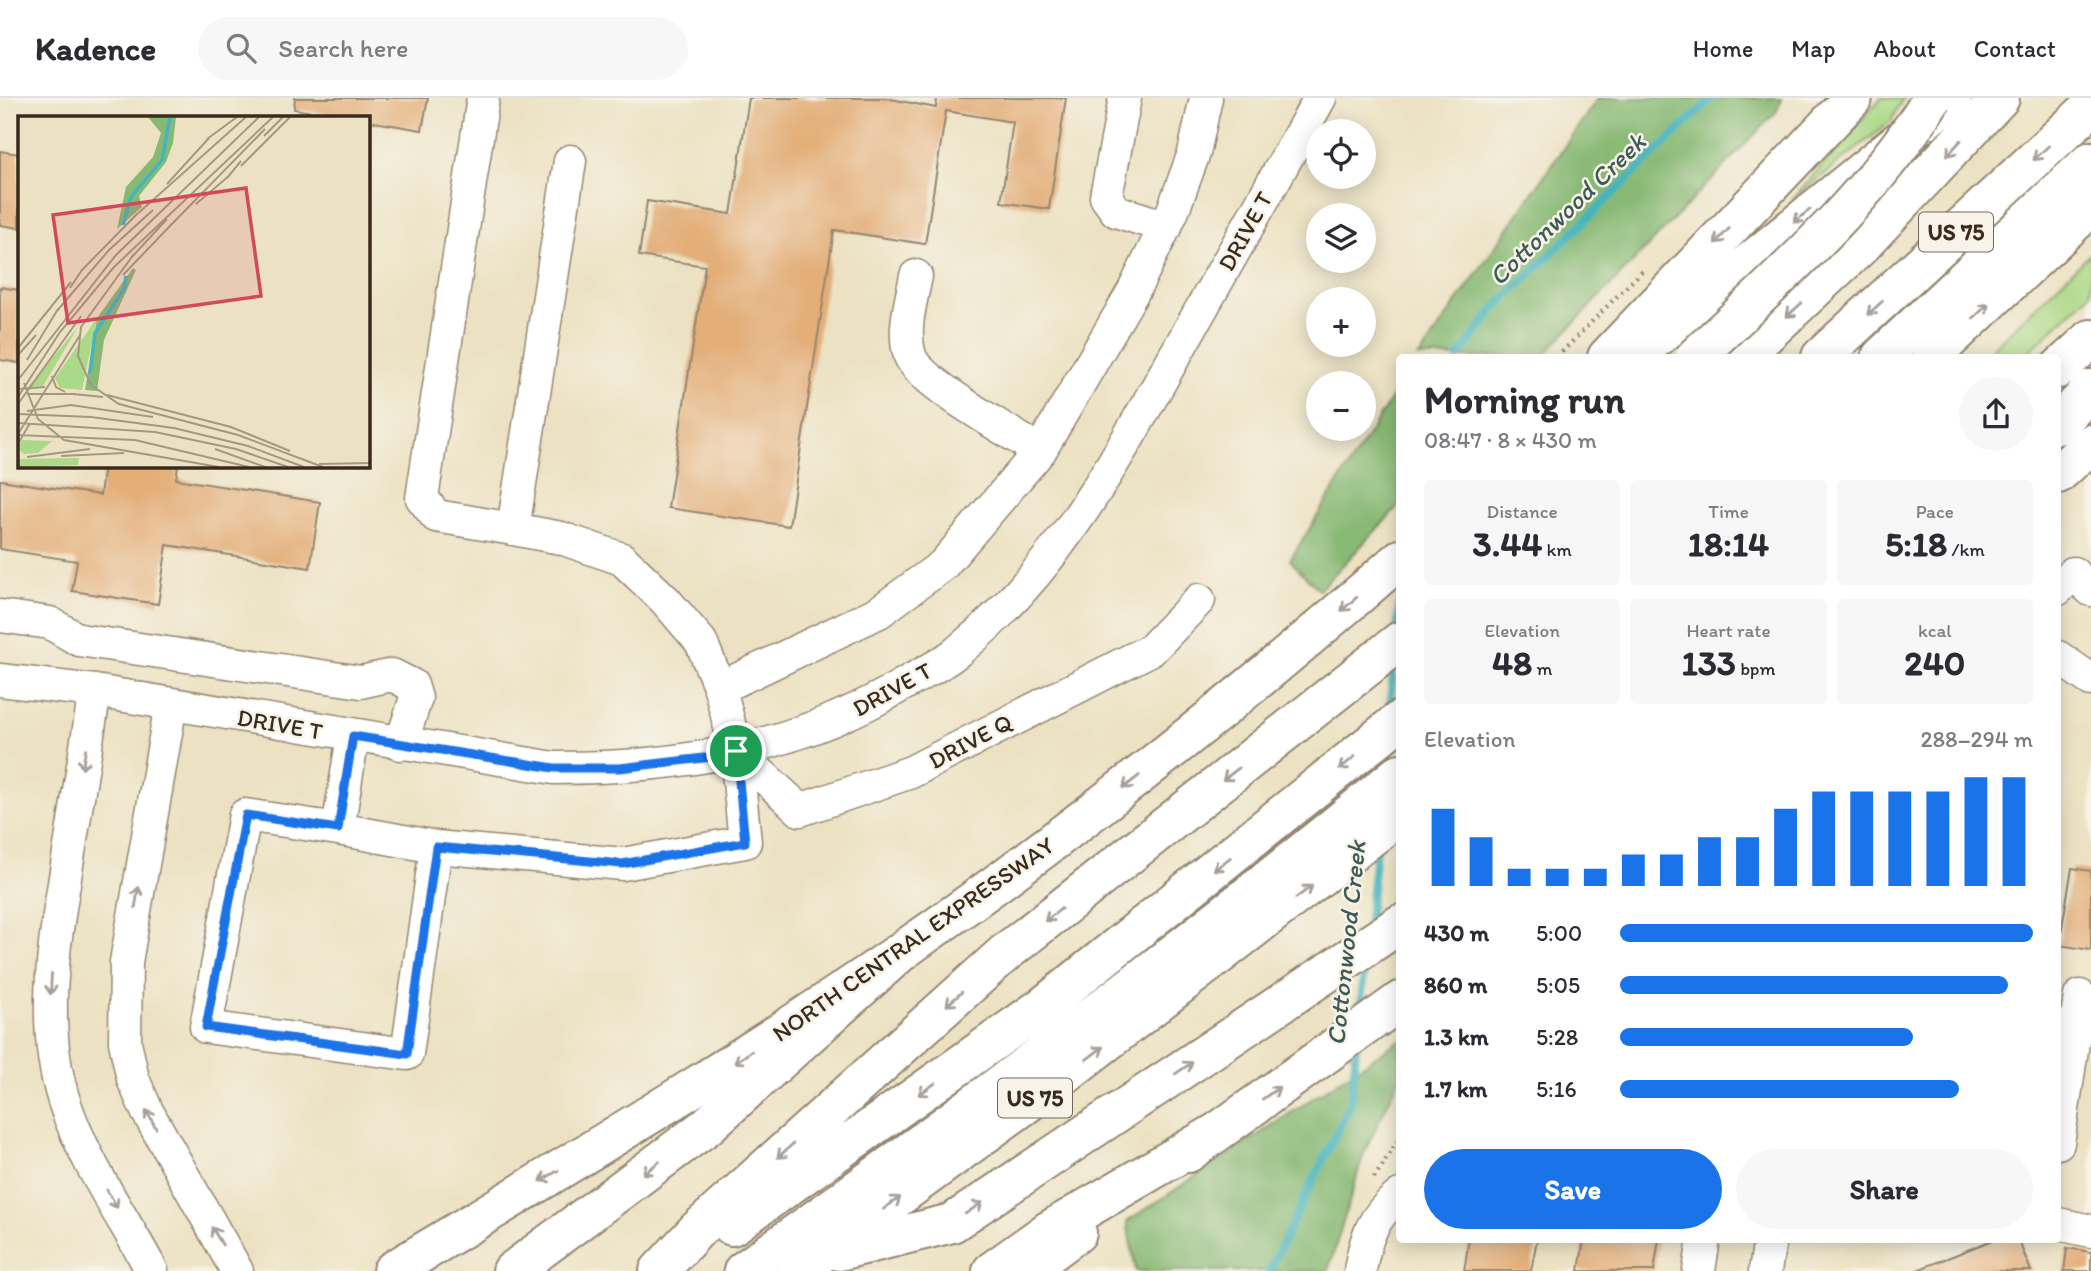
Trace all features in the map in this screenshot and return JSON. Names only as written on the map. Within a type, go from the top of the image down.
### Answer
[{"type":"main road","points":[[1610,354],[1853,98]]},
{"type":"main road","points":[[1698,354],[1850,208],[1898,149],[1932,98]]},
{"type":"main road","points":[[1637,354],[1952,98]]},
{"type":"main road","points":[[1745,354],[1871,236],[2000,98]]},
{"type":"main road","name":"US 75","points":[[1824,354],[2091,107]]},
{"type":"main road","points":[[1884,354],[2091,161]]},
{"type":"main road","name":"US 75","points":[[1934,354],[2091,207]]},
{"type":"main road","points":[[2061,366],[2091,339]]},
{"type":"main road","points":[[2061,422],[2091,388]]},
{"type":"main road","points":[[2061,471],[2091,444]]},
{"type":"main road","name":"NORTH CENTRAL EXPRESSWAY","points":[[392,1271],[728,1066],[901,951],[1046,847],[1291,654],[1396,562]]},
{"type":"main road","points":[[1285,732],[1396,631]]},
{"type":"main road","points":[[660,1271],[697,1230],[1005,953],[1396,644]]},
{"type":"main road","name":"US 75","points":[[669,1271],[1042,1007],[1396,723]]},
{"type":"main road","points":[[743,1271],[924,1143],[1108,1004],[1251,895],[1396,776]]},
{"type":"main road","name":"US 75","points":[[807,1264],[1033,1099],[1396,818]]},
{"type":"main road","points":[[807,1264],[952,1223],[1396,927]]},
{"type":"main road","points":[[512,1271],[706,1127],[901,951]]},
{"type":"main road","points":[[1026,1271],[1396,1004]]},
{"type":"main road","points":[[992,1271],[1048,1231],[1216,1133]]},
{"type":"street","points":[[436,847],[407,1054],[206,1027],[246,815],[436,847],[622,864],[745,842],[736,751],[720,688],[701,642],[665,600],[622,559],[561,538],[436,516],[422,498],[483,98]]},
{"type":"street","points":[[1125,98],[1106,197],[1116,211],[1166,227]]},
{"type":"street","points":[[720,688],[879,612],[943,565],[1040,451],[1134,289],[1166,227],[1194,153],[1206,98]]},
{"type":"street","name":"DRIVE T","points":[[0,680],[95,691],[554,768],[620,768],[712,757],[791,738],[864,708],[957,653],[1012,599],[1068,536],[1111,469],[1320,98]]},
{"type":"street","points":[[513,529],[570,161]]},
{"type":"street","points":[[916,276],[906,331],[911,359],[950,396],[1040,451]]},
{"type":"street","name":"DRIVE Q","points":[[736,751],[800,810],[911,772],[1152,649],[1199,600]]},
{"type":"street","points":[[0,616],[50,623],[79,640],[361,682],[392,675],[412,685],[416,698],[401,744]]},
{"type":"street","points":[[2061,659],[2091,680]]},
{"type":"street","points":[[95,691],[52,956],[50,1004],[54,1048],[63,1099],[80,1145],[152,1271]]},
{"type":"street","points":[[170,705],[126,962],[125,1042],[133,1079],[147,1111],[237,1271]]},
{"type":"street","points":[[338,829],[353,736]]},
{"type":"street","points":[[2061,1118],[2076,995]]},
{"type":"street","points":[[1360,1271],[1369,1229],[1396,1199]]},
{"type":"street","points":[[2061,1225],[2091,1231]]},
{"type":"street","points":[[1699,1271],[1703,1243]]},
{"type":"street","points":[[1765,1271],[1769,1243]]},
{"type":"green space","points":[[1598,98],[1782,98],[1777,111],[1545,354],[1421,354]]},
{"type":"green space","points":[[1881,98],[1903,98],[1891,121],[1792,200]]},
{"type":"green space","points":[[2091,253],[2091,293],[2026,354],[1987,354]]},
{"type":"green space","points":[[1396,390],[1396,509],[1319,590],[1290,560],[1364,441],[1376,441],[1376,422]]},
{"type":"green space","points":[[1396,1043],[1396,1085],[1364,1153],[1328,1271],[1136,1271],[1127,1222]]},
{"type":"building","points":[[295,98],[428,98],[422,130],[369,121],[369,116],[337,116],[294,109]]},
{"type":"building","points":[[749,98],[886,98],[936,108],[937,98],[1066,98],[1049,209],[1001,202],[1013,122],[946,111],[925,244],[834,230],[789,526],[668,508],[705,266],[639,256],[647,201],[731,214]]},
{"type":"building","points":[[0,151],[18,154],[18,228],[0,225]]},
{"type":"building","points":[[0,287],[18,290],[18,363],[0,360]]},
{"type":"building","points":[[104,467],[178,467],[176,479],[320,502],[310,568],[167,545],[158,604],[72,591],[77,561],[0,549],[0,480],[100,495]]},
{"type":"building","points":[[2072,868],[2091,871],[2091,950],[2061,945]]},
{"type":"building","points":[[1468,1243],[1536,1243],[1531,1271],[1464,1271]]},
{"type":"building","points":[[1583,1243],[1658,1243],[1654,1271],[1579,1271]]},
{"type":"building","points":[[1985,1243],[2020,1243],[2031,1271],[1915,1271]]},
{"type":"building","points":[[2067,1248],[2091,1252],[2091,1271],[2064,1271]]},
{"type":"waterway","name":"Cottonwood Creek","points":[[1460,354],[1495,308],[1712,98]]},
{"type":"waterway","name":"Cottonwood Creek","points":[[1389,715],[1394,662]]},
{"type":"waterway","name":"Cottonwood Creek","points":[[1368,931],[1376,850]]},
{"type":"waterway","name":"Cottonwood Creek","points":[[1360,1015],[1365,961]]},
{"type":"waterway","name":"Cottonwood Creek","points":[[1269,1271],[1351,1103],[1356,1048]]},
{"type":"route","points":[[353,736],[554,768],[620,768],[712,757],[736,751],[745,842],[622,864],[436,847],[407,1054],[206,1027],[246,815],[338,829],[353,736]]}]
